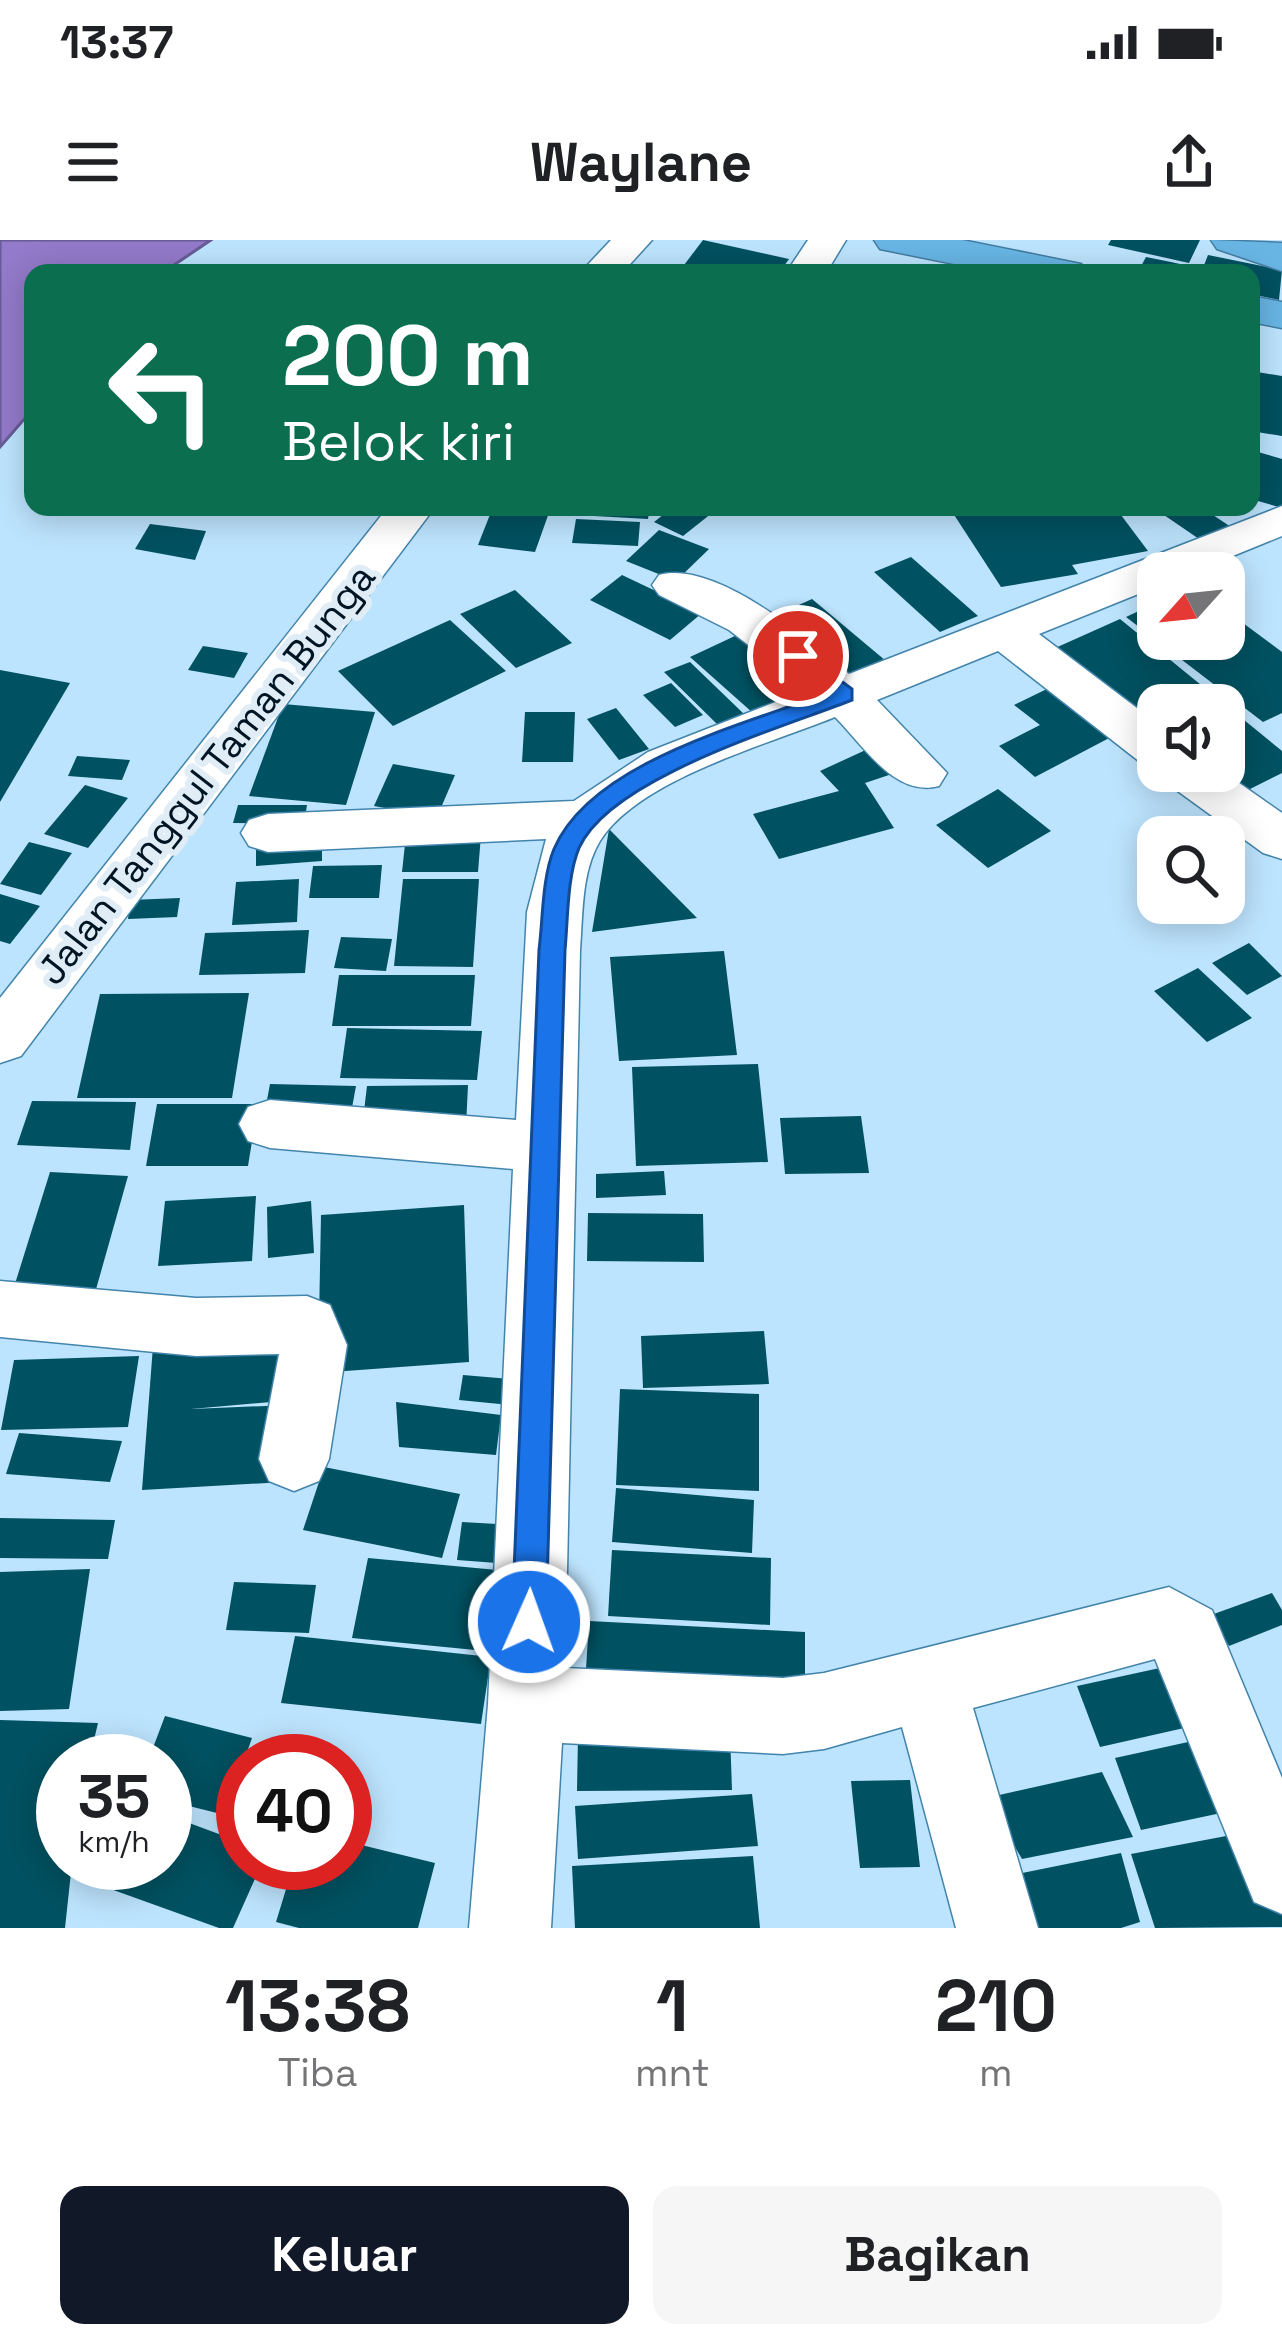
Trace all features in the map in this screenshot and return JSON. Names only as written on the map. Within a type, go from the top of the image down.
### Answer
[{"type":"highway","points":[[895,240],[1019,264]]},
{"type":"highway","points":[[1232,240],[1282,257]]},
{"type":"street","points":[[609,264],[633,240]]},
{"type":"street","name":"Jalan Tanggul Taman Bunga","points":[[0,1040],[405,516]]},
{"type":"street","points":[[510,1928],[526,1704],[555,898],[564,853],[583,819],[609,796],[666,765],[1282,520]]},
{"type":"street","points":[[676,585],[736,610],[844,695],[921,773]]},
{"type":"street","points":[[1001,629],[1137,734]]},
{"type":"street","points":[[1215,792],[1282,840]]},
{"type":"street","points":[[268,833],[583,819]]},
{"type":"street","points":[[270,1124],[546,1147]]},
{"type":"street","points":[[0,1309],[196,1327],[307,1325],[314,1345],[294,1459]]},
{"type":"street","points":[[526,1704],[783,1716],[824,1711],[1169,1623],[1186,1635],[1261,1758],[1282,1874]]},
{"type":"street","points":[[928,1683],[998,1928]]},
{"type":"shaded area","points":[[0,240],[211,240],[175,264],[24,264],[24,419],[0,447]]},
{"type":"building","points":[[703,240],[789,259],[785,264],[685,264]]},
{"type":"building","points":[[1111,240],[1200,240],[1189,263],[1108,245]]},
{"type":"building","points":[[1208,255],[1252,264],[1204,264]]},
{"type":"building","points":[[1146,257],[1179,264],[1142,264]]},
{"type":"building","points":[[1260,266],[1282,270],[1279,300],[1260,296]]},
{"type":"building","points":[[1260,372],[1282,376],[1282,436],[1260,432]]},
{"type":"building","points":[[1260,453],[1282,459],[1282,508],[1260,502]]},
{"type":"building","points":[[489,516],[548,516],[535,552],[478,545]]},
{"type":"building","points":[[662,516],[708,516],[683,536],[654,522]]},
{"type":"building","points":[[955,516],[1122,516],[1148,551],[1072,565],[1078,574],[1001,587]]},
{"type":"building","points":[[1165,516],[1214,516],[1231,527],[1202,541]]},
{"type":"building","points":[[576,519],[640,522],[638,546],[572,543]]},
{"type":"building","points":[[150,524],[206,531],[195,560],[135,549]]},
{"type":"building","points":[[659,530],[709,549],[676,581],[626,561]]},
{"type":"building","points":[[911,557],[978,616],[940,632],[874,572]]},
{"type":"building","points":[[622,575],[702,613],[670,640],[590,600]]},
{"type":"building","points":[[515,590],[572,643],[516,668],[460,614]]},
{"type":"building","points":[[812,599],[886,661],[837,684],[764,621]]},
{"type":"building","points":[[1120,619],[1137,633],[1137,660],[1170,660],[1200,684],[1137,684],[1137,720],[1053,649]]},
{"type":"building","points":[[450,620],[506,671],[393,726],[338,671]]},
{"type":"building","points":[[1245,625],[1282,652],[1282,713],[1263,722],[1245,708],[1245,684],[1213,684],[1182,660],[1245,660]]},
{"type":"building","points":[[752,628],[825,690],[762,721],[690,657]]},
{"type":"building","points":[[203,646],[248,653],[234,678],[188,670]]},
{"type":"building","points":[[690,662],[745,715],[719,726],[664,672]]},
{"type":"building","points":[[0,670],[70,683],[0,802]]},
{"type":"building","points":[[671,683],[703,715],[675,727],[643,695]]},
{"type":"building","points":[[1051,687],[1113,736],[1035,777],[999,746],[1040,725],[1014,705]]},
{"type":"building","points":[[283,704],[375,712],[346,805],[249,796]]},
{"type":"building","points":[[616,708],[649,749],[619,760],[587,719]]},
{"type":"building","points":[[525,712],[575,712],[573,762],[522,762]]},
{"type":"building","points":[[1245,721],[1282,751],[1282,773],[1245,792]]},
{"type":"building","points":[[870,748],[892,774],[865,783],[894,828],[779,859],[753,814],[839,791],[820,771]]},
{"type":"building","points":[[77,756],[130,760],[122,780],[68,776]]},
{"type":"building","points":[[393,764],[455,775],[437,817],[374,806]]},
{"type":"building","points":[[85,785],[128,798],[88,848],[44,834]]},
{"type":"building","points":[[998,789],[1051,831],[988,868],[936,825]]},
{"type":"building","points":[[238,805],[307,805],[304,824],[233,823]]},
{"type":"building","points":[[609,829],[697,918],[592,932]]},
{"type":"building","points":[[406,835],[481,835],[478,872],[402,872]]},
{"type":"building","points":[[322,839],[322,861],[256,866],[256,844]]},
{"type":"building","points":[[29,842],[72,853],[41,895],[0,884]]},
{"type":"building","points":[[382,865],[379,898],[309,898],[313,866]]},
{"type":"building","points":[[299,879],[297,922],[232,925],[236,882]]},
{"type":"building","points":[[403,879],[479,879],[473,967],[394,966]]},
{"type":"building","points":[[0,894],[40,906],[10,944],[0,941]]},
{"type":"building","points":[[180,898],[177,917],[128,919],[130,900]]},
{"type":"building","points":[[309,930],[305,973],[199,975],[205,933]]},
{"type":"building","points":[[341,937],[392,939],[386,971],[334,968]]},
{"type":"building","points":[[1249,943],[1282,976],[1247,995],[1212,963]]},
{"type":"building","points":[[724,951],[737,1055],[619,1061],[610,957]]},
{"type":"building","points":[[1198,968],[1252,1018],[1207,1042],[1154,991]]},
{"type":"building","points":[[339,975],[475,975],[471,1026],[332,1026]]},
{"type":"building","points":[[249,993],[232,1098],[77,1098],[100,994]]},
{"type":"building","points":[[347,1028],[482,1031],[477,1080],[340,1078]]},
{"type":"building","points":[[758,1064],[768,1162],[636,1166],[632,1067]]},
{"type":"building","points":[[270,1084],[356,1086],[349,1124],[263,1121]]},
{"type":"building","points":[[468,1085],[466,1127],[362,1128],[367,1086]]},
{"type":"building","points":[[32,1101],[136,1102],[130,1150],[17,1145]]},
{"type":"building","points":[[157,1104],[258,1104],[248,1166],[146,1166]]},
{"type":"building","points":[[861,1116],[869,1173],[785,1174],[780,1118]]},
{"type":"building","points":[[664,1171],[666,1195],[596,1198],[596,1174]]},
{"type":"building","points":[[50,1172],[128,1176],[91,1307],[9,1303]]},
{"type":"building","points":[[256,1196],[252,1261],[158,1266],[165,1201]]},
{"type":"building","points":[[311,1201],[314,1253],[268,1258],[267,1207]]},
{"type":"building","points":[[464,1205],[469,1362],[318,1373],[321,1215]]},
{"type":"building","points":[[588,1213],[703,1214],[704,1262],[587,1261]]},
{"type":"building","points":[[764,1331],[769,1384],[643,1388],[641,1336]]},
{"type":"building","points":[[295,1333],[294,1400],[191,1409],[290,1405],[285,1482],[142,1490],[153,1346]]},
{"type":"building","points":[[139,1356],[128,1427],[1,1430],[14,1360]]},
{"type":"building","points":[[463,1375],[523,1380],[519,1406],[459,1400]]},
{"type":"building","points":[[620,1389],[759,1394],[759,1491],[616,1485]]},
{"type":"building","points":[[396,1402],[501,1415],[496,1455],[399,1447]]},
{"type":"building","points":[[19,1433],[122,1441],[110,1482],[6,1474]]},
{"type":"building","points":[[324,1467],[460,1494],[442,1558],[303,1530]]},
{"type":"building","points":[[616,1488],[754,1500],[752,1553],[612,1542]]},
{"type":"building","points":[[0,1518],[115,1520],[108,1559],[0,1558]]},
{"type":"building","points":[[462,1522],[514,1525],[510,1564],[457,1560]]},
{"type":"building","points":[[612,1550],[771,1558],[770,1625],[608,1616]]},
{"type":"building","points":[[368,1558],[508,1571],[496,1652],[352,1638]]},
{"type":"building","points":[[90,1569],[69,1709],[0,1711],[0,1572]]},
{"type":"building","points":[[234,1582],[316,1585],[309,1633],[226,1630]]},
{"type":"building","points":[[1272,1593],[1282,1610],[1282,1625],[1229,1646],[1211,1615]]},
{"type":"building","points":[[589,1621],[805,1632],[805,1713],[584,1701]]},
{"type":"building","points":[[295,1636],[491,1657],[481,1724],[281,1703]]},
{"type":"building","points":[[1169,1666],[1193,1726],[1100,1747],[1077,1686]]},
{"type":"building","points":[[165,1716],[236,1734],[216,1734],[216,1813],[192,1807],[192,1734],[158,1734]]},
{"type":"building","points":[[0,1720],[98,1723],[95,1734],[36,1734],[36,1890],[69,1890],[65,1928],[0,1928]]},
{"type":"building","points":[[730,1734],[732,1790],[577,1791],[578,1735]]},
{"type":"building","points":[[1211,1737],[1240,1809],[1141,1830],[1115,1758]]},
{"type":"building","points":[[1102,1772],[1133,1837],[1022,1859],[986,1798]]},
{"type":"building","points":[[910,1780],[920,1867],[860,1868],[851,1781]]},
{"type":"building","points":[[752,1794],[758,1846],[578,1859],[575,1806]]},
{"type":"building","points":[[192,1824],[216,1833],[216,1890],[250,1890],[233,1928],[219,1928],[113,1890],[192,1890]]},
{"type":"building","points":[[1258,1830],[1282,1896],[1282,1927],[1155,1928],[1131,1854]]},
{"type":"building","points":[[372,1848],[435,1863],[418,1928],[299,1928],[276,1922],[286,1890],[372,1890]]},
{"type":"building","points":[[1121,1853],[1140,1922],[1121,1928],[1022,1928],[1003,1877]]},
{"type":"building","points":[[753,1856],[760,1928],[575,1928],[572,1866]]},
{"type":"route","points":[[529,1622],[552,950],[564,853],[583,819],[609,796],[666,765],[844,695],[798,656]]}]
